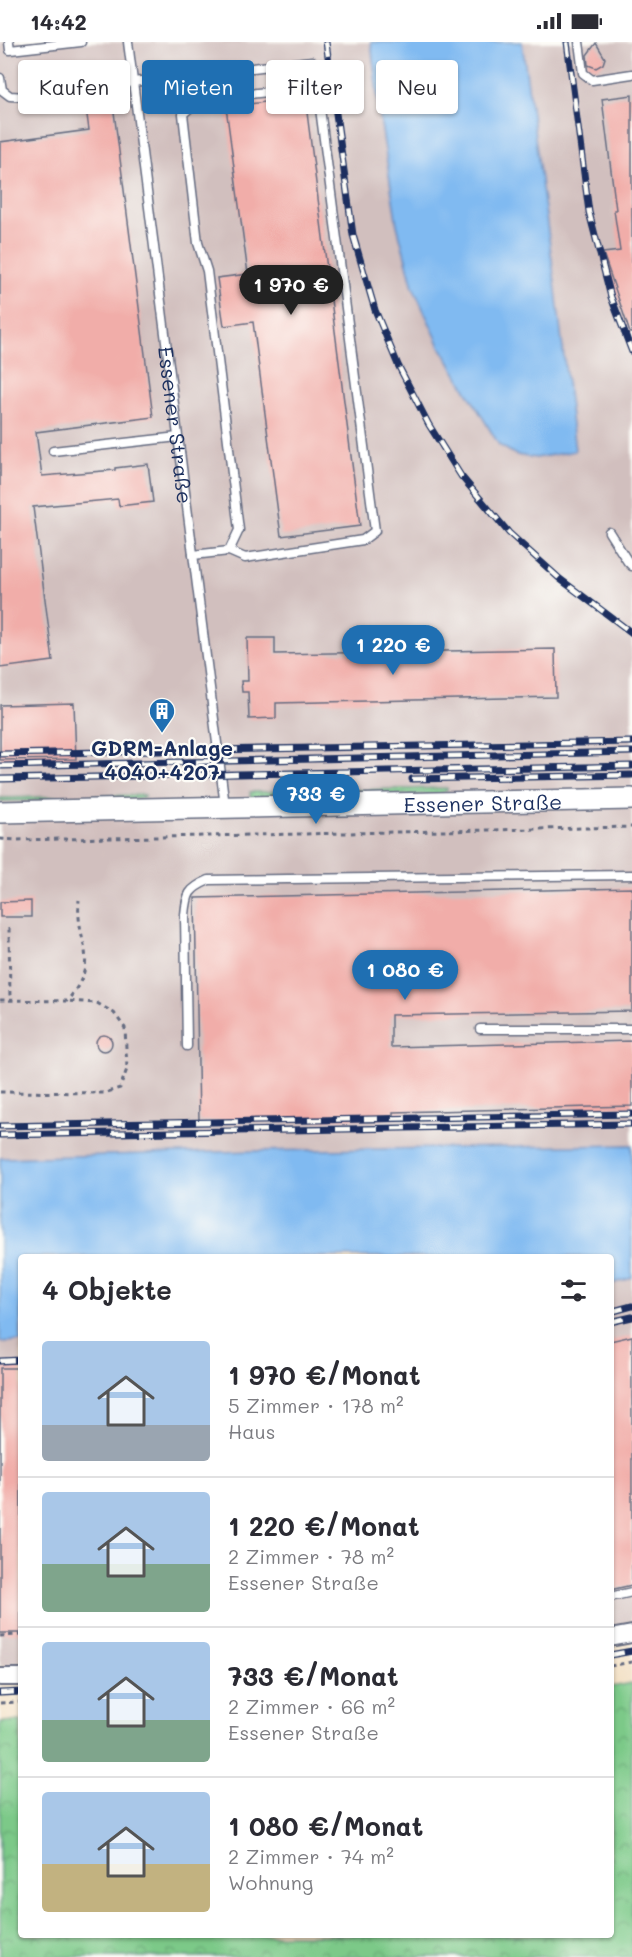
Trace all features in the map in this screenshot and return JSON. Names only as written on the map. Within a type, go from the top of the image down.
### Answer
[{"type":"street","name":"Essener Straße","points":[[0,812],[632,799]]},
{"type":"street","points":[[614,1637],[632,1634]]},
{"type":"street","points":[[0,1677],[18,1677]]},
{"type":"lane","points":[[9,42],[10,50],[81,42]]},
{"type":"lane","name":"Essener Straße","points":[[128,42],[225,807]]},
{"type":"lane","points":[[579,42],[583,73],[592,80],[632,74]]},
{"type":"lane","points":[[0,78],[2,90],[10,96],[26,97],[266,66]]},
{"type":"lane","points":[[193,555],[229,551],[245,558],[363,540],[375,531],[318,93],[306,88],[200,99],[183,114],[198,243],[207,271],[239,530],[229,551]]},
{"type":"lane","points":[[53,451],[178,436]]},
{"type":"lane","points":[[609,532],[632,566]]},
{"type":"lane","points":[[187,1046],[185,915],[187,899],[191,889],[209,880],[632,875]]},
{"type":"lane","points":[[480,1029],[632,1029]]},
{"type":"lane","points":[[614,1596],[632,1592]]},
{"type":"path","points":[[0,839],[632,827]]},
{"type":"path","points":[[67,1002],[78,987],[87,958],[78,912],[79,900]]},
{"type":"path","points":[[9,928],[10,1000]]},
{"type":"path","points":[[0,1000],[97,1003],[114,1013],[125,1028],[127,1069],[120,1088],[104,1093],[0,1092]]},
{"type":"path","points":[[0,1636],[18,1635]]},
{"type":"path","points":[[614,1665],[632,1662]]},
{"type":"path","points":[[0,1703],[18,1702]]},
{"type":"shaded area","points":[[0,42],[371,42],[376,86],[376,114],[379,114],[397,225],[413,287],[441,349],[499,445],[536,458],[575,451],[555,282],[522,42],[632,42],[632,1145],[0,1158]]},
{"type":"shaded area","points":[[632,1278],[632,1622],[614,1625],[614,1283]]},
{"type":"shaded area","points":[[18,1341],[18,1666],[0,1666],[0,1342]]},
{"type":"green space","points":[[447,788],[447,791],[439,794],[251,798],[250,792]]},
{"type":"green space","points":[[145,795],[145,797],[129,800],[0,801],[0,798]]},
{"type":"green space","points":[[632,1683],[632,1957],[0,1957],[0,1722],[18,1721],[18,1938],[614,1938],[614,1686]]},
{"type":"water","points":[[371,42],[522,42],[555,282],[575,451],[536,458],[516,455],[499,445],[441,348],[413,287],[397,225],[379,114],[458,114],[458,60],[376,60],[376,86]]},
{"type":"water","points":[[632,1145],[632,1278],[614,1283],[614,1254],[18,1254],[18,1341],[0,1342],[0,1158]]},
{"type":"building","points":[[596,43],[605,58],[603,64],[596,68],[588,65],[587,55]]},
{"type":"building","points":[[632,95],[632,333],[630,333],[603,253],[620,251],[602,99]]},
{"type":"building","points":[[266,102],[266,114],[307,114],[360,526],[281,536],[253,322],[224,326],[217,278],[248,274],[227,114],[254,114],[254,103]]},
{"type":"building","points":[[87,114],[114,114],[153,417],[36,432],[42,476],[115,470],[115,468],[148,464],[153,502],[119,506],[118,499],[33,507],[53,661],[0,668],[0,142],[89,130]]},
{"type":"building","points":[[247,638],[275,638],[275,654],[555,649],[556,697],[276,703],[276,718],[249,719],[248,692],[242,692],[241,681],[248,681]]},
{"type":"building","points":[[74,703],[76,759],[0,760],[0,705]]},
{"type":"building","points":[[632,888],[632,1011],[391,1015],[391,1047],[632,1041],[632,1106],[393,1112],[393,1118],[199,1121],[195,898]]},
{"type":"building","points":[[31,901],[31,917],[0,917],[0,902]]},
{"type":"building","points":[[104,1035],[112,1043],[104,1051],[96,1043]]},
{"type":"building","points":[[632,1336],[632,1585],[614,1589],[614,1340]]},
{"type":"building","points":[[0,1368],[18,1368],[18,1633],[0,1633]]},
{"type":"railway","points":[[326,42],[353,235],[375,310],[398,365],[429,425],[461,476],[509,533],[560,579],[632,633]]},
{"type":"railway","points":[[567,42],[589,212],[611,297],[632,352]]},
{"type":"railway","points":[[0,754],[632,742]]},
{"type":"railway","points":[[0,766],[632,752]]},
{"type":"railway","points":[[0,779],[632,766]]},
{"type":"railway","points":[[412,779],[632,775]]},
{"type":"railway","points":[[0,1126],[632,1114]]},
{"type":"railway","points":[[0,1135],[632,1124]]},
{"type":"railway","points":[[614,1311],[632,1306]]},
{"type":"railway","points":[[614,1321],[632,1317]]},
{"type":"railway","points":[[0,1361],[18,1360]]},
{"type":"railway","points":[[614,1654],[632,1651]]},
{"type":"railway","points":[[0,1693],[18,1692]]},
{"type":"place","name":"GDRM-Anlage 4040+4207","points":[[162,734]]}]
